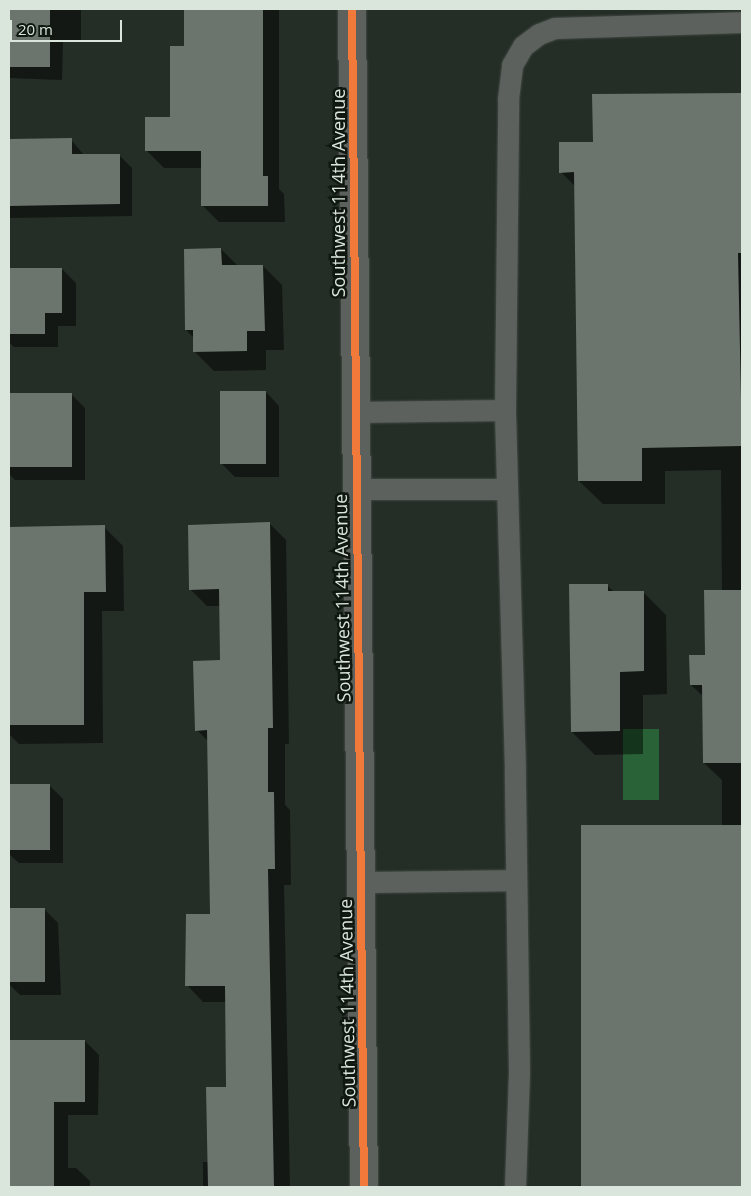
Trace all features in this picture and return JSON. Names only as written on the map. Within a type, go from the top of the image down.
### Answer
[{"type":"street","name":"Southwest 114th Avenue","points":[[352,9],[364,1187]]},
{"type":"lane","points":[[515,1187],[519,1072],[505,410],[508,99],[512,65],[523,46],[539,34],[556,28],[742,22]]},
{"type":"lane","points":[[355,412],[505,410]]},
{"type":"lane","points":[[356,489],[507,489]]},
{"type":"lane","points":[[360,882],[516,880]]},
{"type":"shaded area","points":[[623,729],[659,729],[659,800],[623,800]]},
{"type":"building","points":[[9,9],[50,9],[50,67],[9,67]]},
{"type":"building","points":[[184,9],[263,9],[263,176],[268,176],[268,206],[201,206],[201,151],[145,151],[145,117],[170,117],[170,46],[184,46]]},
{"type":"building","points":[[742,93],[742,253],[738,253],[742,446],[642,448],[642,481],[578,481],[574,172],[559,173],[559,142],[593,142],[592,94]]},
{"type":"building","points":[[72,138],[72,154],[120,154],[120,204],[9,206],[9,139]]},
{"type":"building","points":[[221,248],[222,265],[263,265],[265,331],[247,331],[247,351],[193,352],[193,330],[185,330],[184,249]]},
{"type":"building","points":[[9,268],[62,268],[62,313],[45,313],[45,334],[9,334]]},
{"type":"building","points":[[220,391],[266,391],[266,464],[220,464]]},
{"type":"building","points":[[9,393],[72,393],[72,467],[9,467]]},
{"type":"building","points":[[270,522],[273,728],[268,728],[268,792],[274,792],[275,869],[268,869],[274,1187],[208,1187],[206,1087],[226,1087],[225,986],[185,986],[186,914],[210,914],[207,730],[195,731],[193,661],[220,660],[219,589],[189,590],[188,525]]},
{"type":"building","points":[[105,525],[106,592],[84,592],[84,725],[9,725],[9,527]]},
{"type":"building","points":[[569,584],[608,584],[608,591],[644,591],[644,671],[620,672],[620,731],[571,732]]},
{"type":"building","points":[[704,590],[742,590],[742,763],[703,763],[702,685],[690,685],[689,655],[705,655]]},
{"type":"building","points":[[9,784],[50,784],[50,850],[9,850]]},
{"type":"building","points":[[581,825],[742,825],[742,1187],[581,1187]]},
{"type":"building","points":[[9,908],[45,908],[45,982],[9,982]]},
{"type":"building","points":[[9,1040],[85,1040],[85,1102],[54,1102],[54,1187],[9,1187]]},
{"type":"cycle path","points":[[352,9],[364,1187]]}]
